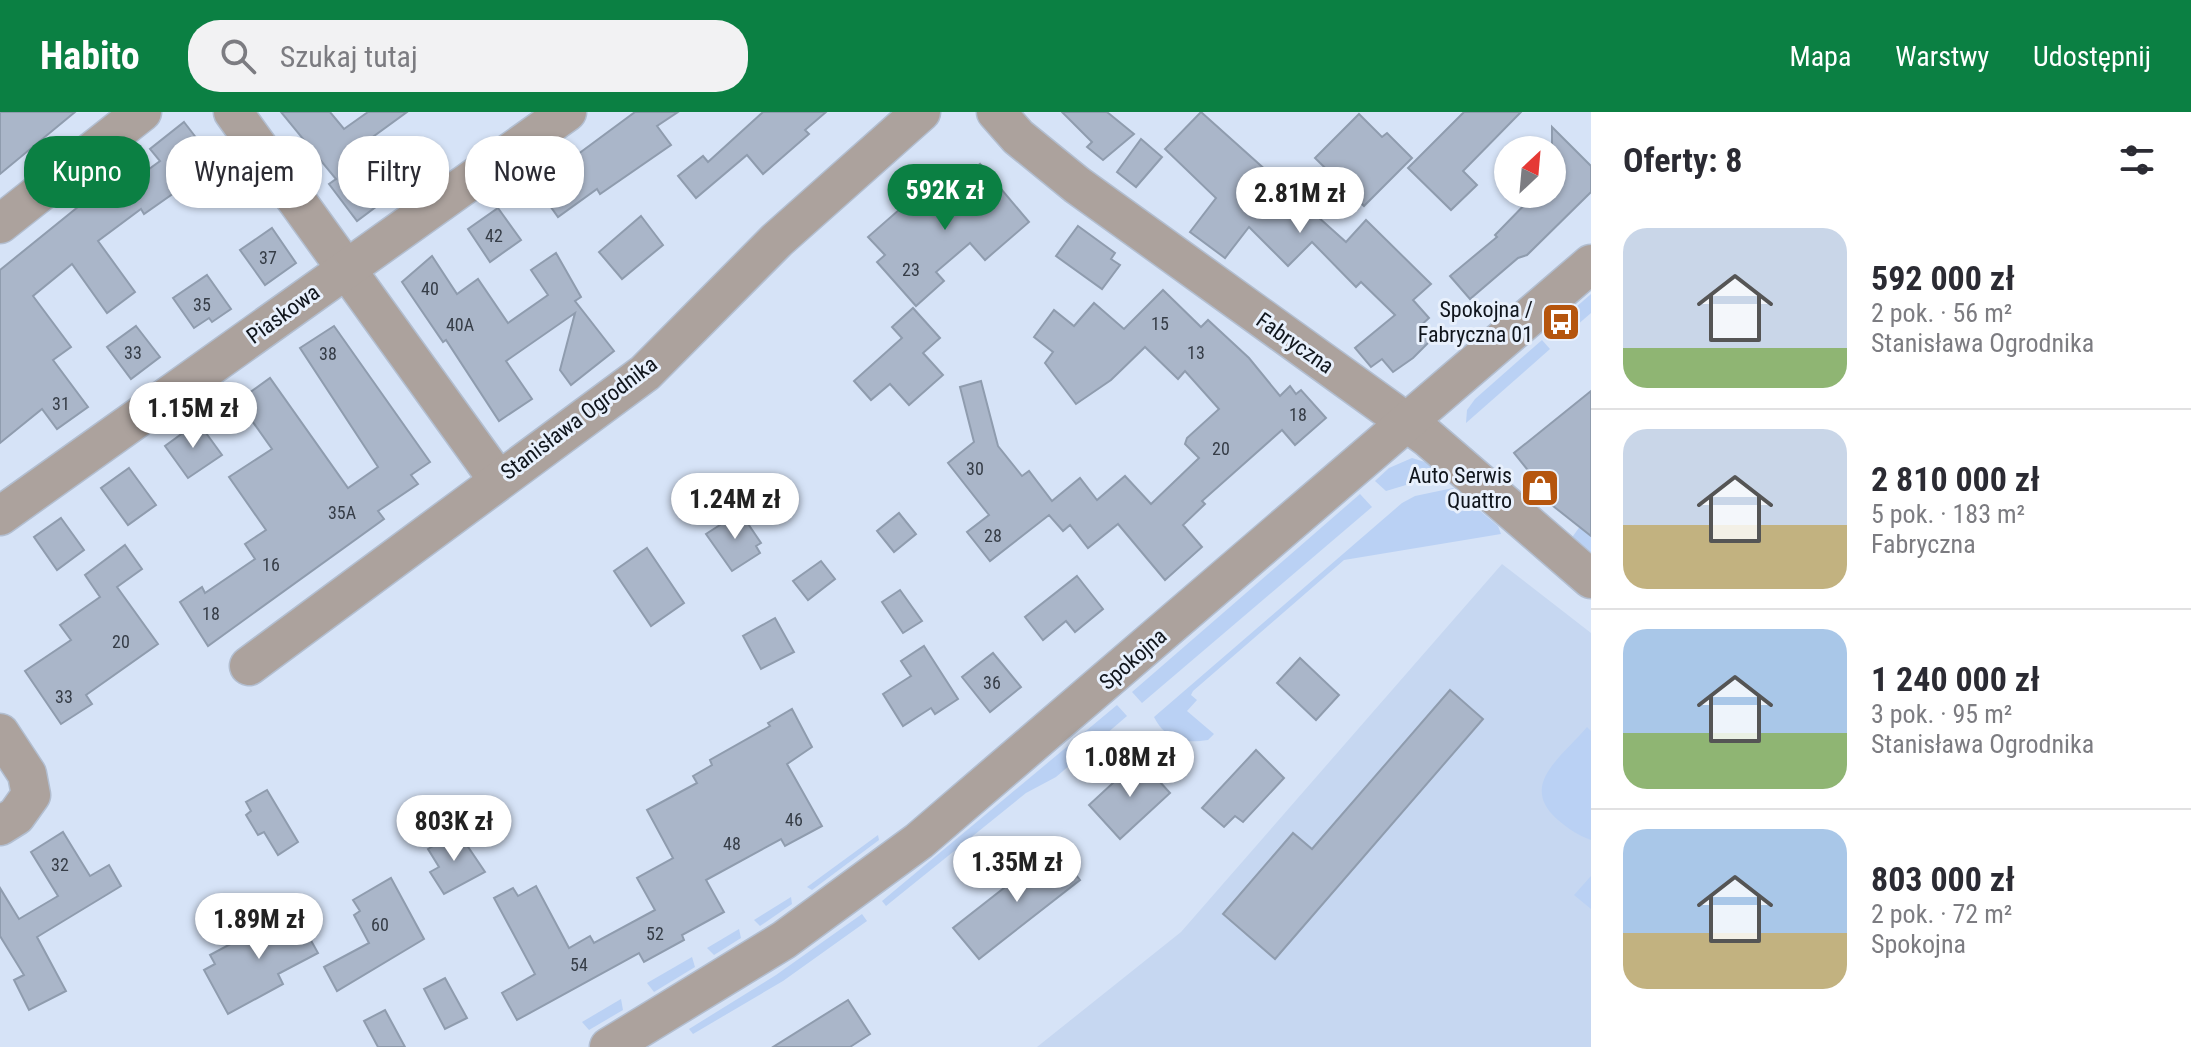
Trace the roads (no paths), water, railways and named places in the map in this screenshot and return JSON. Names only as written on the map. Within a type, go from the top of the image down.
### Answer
[{"type":"street","points":[[0,224],[142,112]]},
{"type":"street","points":[[233,112],[498,480]]},
{"type":"street","name":"Piaskowa","points":[[0,516],[567,112]]},
{"type":"street","name":"Stanisława Ogrodnika","points":[[249,666],[645,373],[777,240],[921,112]]},
{"type":"street","name":"Fabryczna","points":[[996,112],[1018,137],[1077,185],[1427,437],[1591,579]]},
{"type":"street","name":"Spokojna","points":[[609,1047],[784,940],[919,841],[1591,264]]},
{"type":"street","points":[[0,733],[27,774],[31,795],[16,816],[0,826]]},
{"type":"place","name":"Spokojna / Fabryczna 01","points":[[1561,322]]},
{"type":"place","name":"Auto Serwis Quattro","points":[[1540,488]]}]
